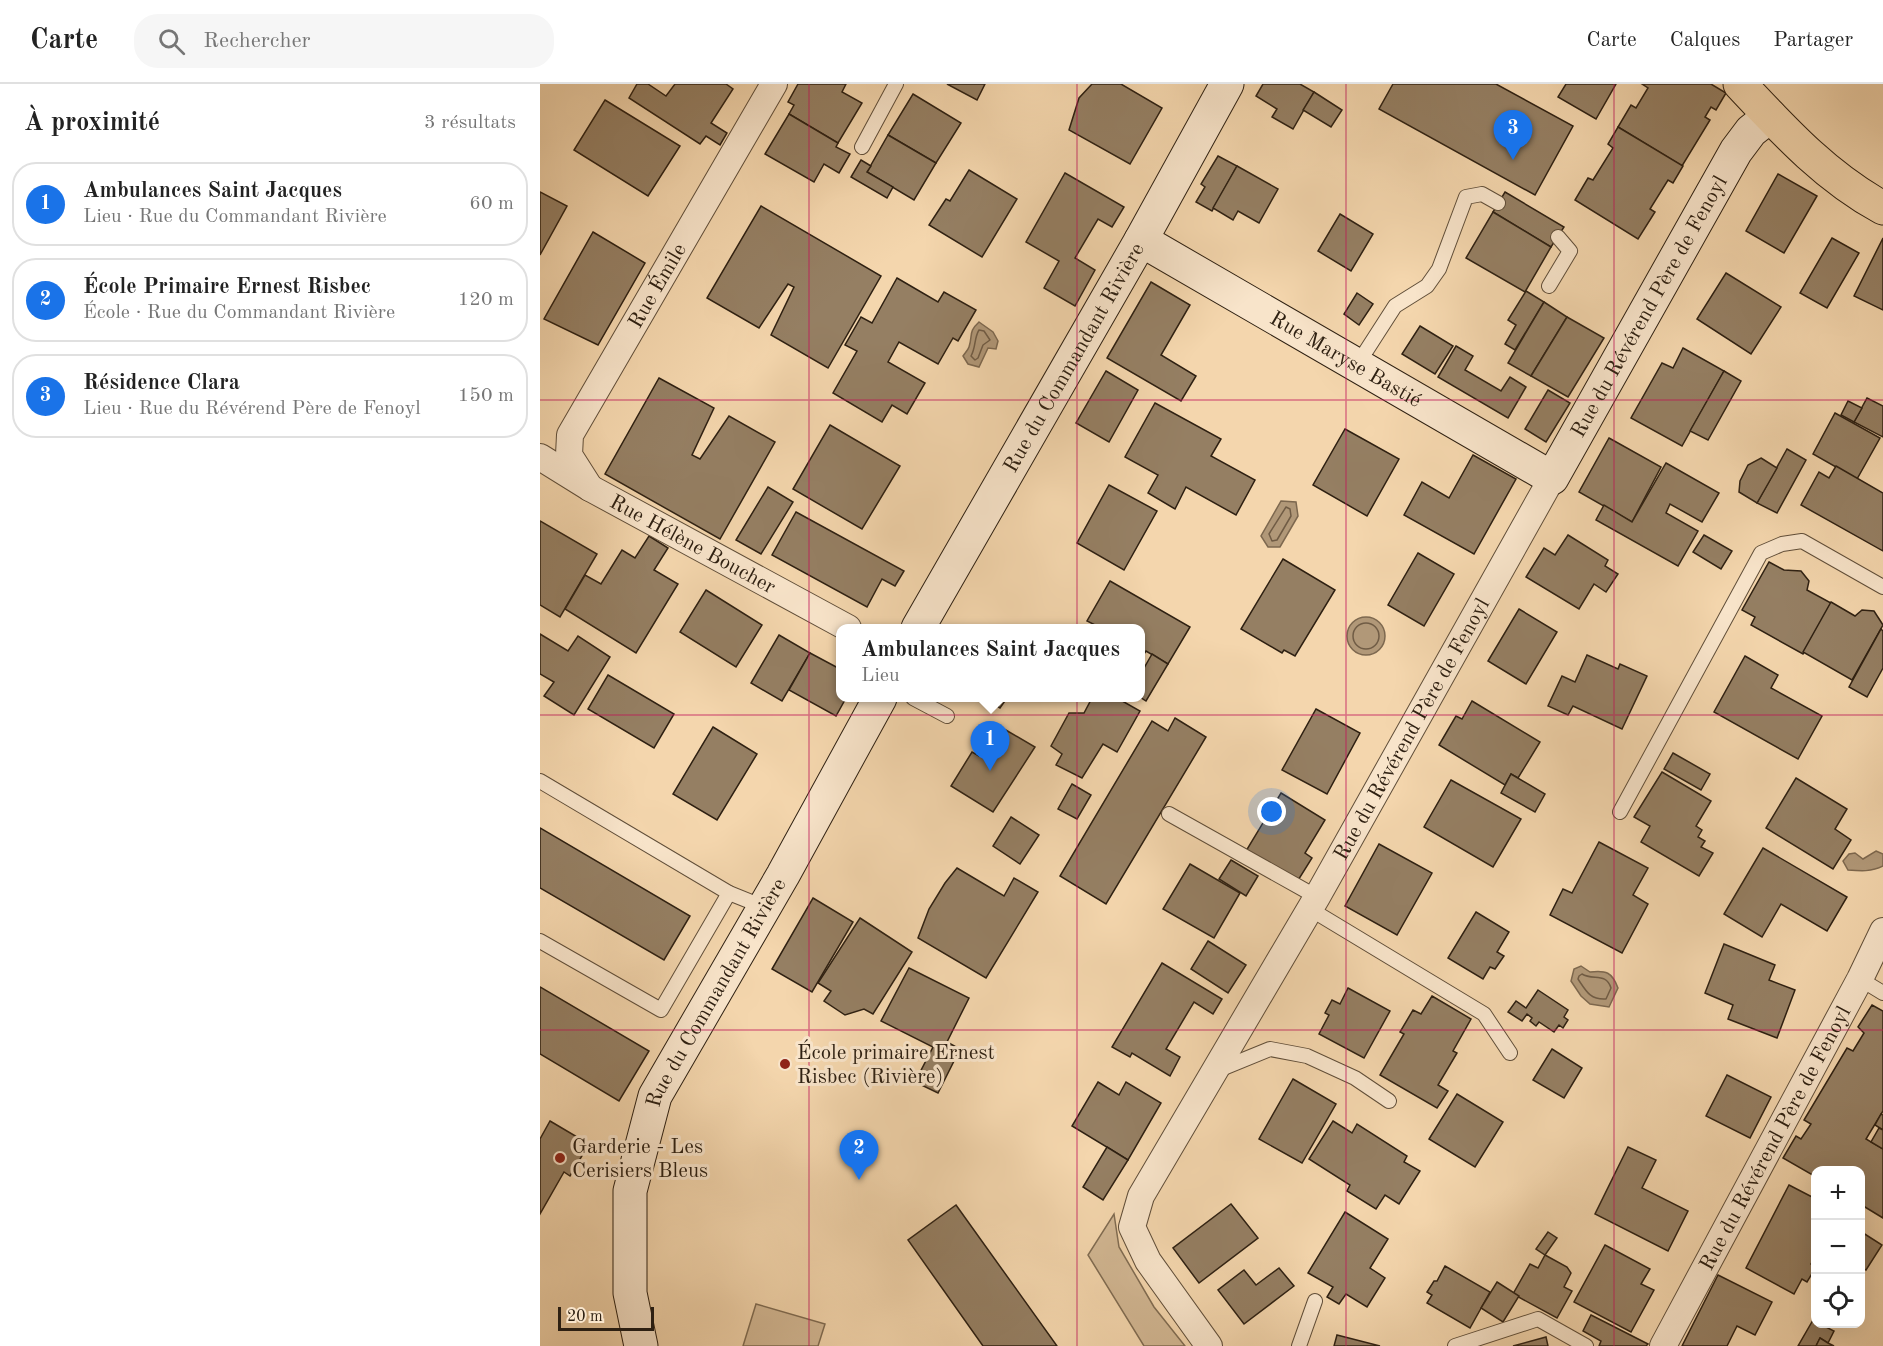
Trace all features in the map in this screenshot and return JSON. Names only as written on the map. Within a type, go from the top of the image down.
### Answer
[{"type":"main road","points":[[1740,84],[1803,150],[1838,180],[1883,208]]},
{"type":"street","name":"Rue Émile","points":[[590,488],[569,455],[570,435],[774,84]]},
{"type":"street","name":"Rue du Commandant Rivière","points":[[920,624],[1141,240],[1227,84]]},
{"type":"street","name":"Rue du Révérend Père de Fenoyl","points":[[1209,1346],[1148,1260],[1132,1227],[1141,1196],[1313,903],[1736,151],[1751,131],[1770,116]]},
{"type":"street","name":"Rue Maryse Bastié","points":[[1141,240],[1552,478]]},
{"type":"street","name":"Rue Hélène Boucher","points":[[540,458],[590,488],[841,624]]},
{"type":"street","name":"Rue du Commandant Rivière","points":[[641,1346],[630,1293],[630,1191],[655,1096],[764,907],[878,702]]},
{"type":"street","name":"Rue du Révérend Père de Fenoyl","points":[[1663,1346],[1860,979],[1883,931]]},
{"type":"lane","points":[[862,147],[896,84]]},
{"type":"lane","points":[[1357,365],[1395,306],[1426,286],[1439,269],[1466,197],[1482,194],[1498,203]]},
{"type":"lane","points":[[1550,286],[1570,252],[1558,237]]},
{"type":"lane","points":[[1620,812],[1761,553],[1782,544],[1802,541],[1883,587]]},
{"type":"lane","points":[[921,702],[947,716]]},
{"type":"lane","points":[[540,781],[729,893],[764,907]]},
{"type":"lane","points":[[1169,814],[1313,903],[1484,1014],[1510,1053]]},
{"type":"lane","points":[[540,941],[661,1010],[729,893]]},
{"type":"lane","points":[[1860,979],[1883,993]]},
{"type":"lane","points":[[1214,1071],[1270,1049],[1307,1056],[1355,1078],[1389,1101]]},
{"type":"lane","points":[[1299,1346],[1315,1301]]},
{"type":"lane","points":[[1455,1346],[1538,1319],[1586,1346]]},
{"type":"shaded area","points":[[1114,1214],[1119,1247],[1154,1307],[1185,1346],[1144,1346],[1088,1255]]},
{"type":"shaded area","points":[[756,1304],[825,1324],[818,1346],[743,1346]]},
{"type":"water","points":[[979,322],[993,332],[998,341],[996,349],[988,348],[979,367],[968,364],[963,356],[969,347],[972,331]]},
{"type":"water","points":[[1281,501],[1296,502],[1298,516],[1280,547],[1268,547],[1261,536]]},
{"type":"water","points":[[1366,617],[1373,618],[1379,623],[1384,629],[1384,643],[1379,649],[1373,654],[1366,655],[1359,654],[1353,649],[1348,643],[1347,636],[1348,629],[1353,623],[1359,618]]},
{"type":"water","points":[[1876,851],[1883,854],[1883,866],[1875,869],[1848,870],[1843,861],[1849,854],[1855,853],[1863,859]]},
{"type":"water","points":[[1581,966],[1590,972],[1600,971],[1611,975],[1618,988],[1609,1007],[1590,1004],[1581,996],[1571,981],[1574,969]]},
{"type":"building","points":[[637,84],[648,84],[666,96],[675,84],[726,84],[733,89],[711,123],[727,133],[720,145],[706,136],[700,144],[629,98]]},
{"type":"building","points":[[798,84],[846,84],[842,92],[862,103],[838,143],[789,114],[794,105],[788,102]]},
{"type":"building","points":[[947,84],[985,84],[977,100]]},
{"type":"building","points":[[1092,84],[1121,84],[1162,108],[1130,164],[1069,130],[1079,98]]},
{"type":"building","points":[[1263,84],[1300,84],[1314,92],[1293,129],[1272,117],[1277,109],[1256,96]]},
{"type":"building","points":[[1393,84],[1496,84],[1573,126],[1535,195],[1379,109]]},
{"type":"building","points":[[1566,84],[1616,84],[1596,119],[1558,97]]},
{"type":"building","points":[[1642,84],[1711,84],[1726,93],[1716,110],[1711,107],[1705,117],[1710,120],[1682,166],[1618,127],[1631,105],[1636,108],[1648,88]]},
{"type":"building","points":[[1314,92],[1342,110],[1331,127],[1303,110]]},
{"type":"building","points":[[913,94],[961,123],[936,163],[888,135]]},
{"type":"building","points":[[605,100],[680,146],[648,196],[574,150]]},
{"type":"building","points":[[789,114],[838,143],[836,147],[850,154],[839,173],[824,164],[814,182],[765,154]]},
{"type":"building","points":[[1618,127],[1683,166],[1673,183],[1668,180],[1650,209],[1655,212],[1638,239],[1575,200],[1588,178],[1593,180],[1613,148],[1608,144]]},
{"type":"building","points":[[888,135],[936,163],[914,200],[867,172]]},
{"type":"building","points":[[1218,156],[1237,166],[1212,211],[1196,202],[1205,187],[1201,184]]},
{"type":"building","points":[[861,160],[871,166],[867,172],[893,187],[887,198],[851,177]]},
{"type":"building","points":[[1237,166],[1278,189],[1259,223],[1238,211],[1233,220],[1213,208]]},
{"type":"building","points":[[969,170],[1017,199],[982,257],[929,225],[946,199],[950,201]]},
{"type":"building","points":[[1065,173],[1124,207],[1112,227],[1098,219],[1075,258],[1095,270],[1075,306],[1044,288],[1059,261],[1026,242]]},
{"type":"building","points":[[1778,174],[1817,196],[1784,253],[1746,231]]},
{"type":"building","points":[[540,192],[567,206],[540,255]]},
{"type":"building","points":[[1505,192],[1564,227],[1551,247],[1493,212]]},
{"type":"building","points":[[761,206],[881,276],[828,368],[771,335],[794,287],[788,284],[759,328],[707,298]]},
{"type":"building","points":[[1493,212],[1551,247],[1525,292],[1466,258]]},
{"type":"building","points":[[1340,214],[1373,234],[1351,271],[1318,251]]},
{"type":"building","points":[[593,232],[645,263],[598,345],[544,319]]},
{"type":"building","points":[[1832,238],[1859,253],[1827,308],[1800,293]]},
{"type":"building","points":[[1883,238],[1883,310],[1854,296]]},
{"type":"building","points":[[1726,273],[1781,307],[1751,354],[1697,319]]},
{"type":"building","points":[[897,278],[938,302],[944,292],[976,310],[958,341],[953,338],[938,364],[899,342],[888,362],[925,383],[907,414],[892,405],[882,422],[833,393],[857,351],[845,345],[861,317],[872,323]]},
{"type":"building","points":[[1151,282],[1190,305],[1161,355],[1196,376],[1181,401],[1107,358]]},
{"type":"building","points":[[1526,291],[1544,302],[1515,350],[1505,344],[1516,325],[1508,320]]},
{"type":"building","points":[[1357,293],[1373,304],[1359,325],[1344,314]]},
{"type":"building","points":[[1544,302],[1567,317],[1531,376],[1508,363]]},
{"type":"building","points":[[1567,317],[1604,338],[1568,397],[1531,376]]},
{"type":"building","points":[[1420,326],[1453,346],[1435,374],[1402,354]]},
{"type":"building","points":[[1456,346],[1473,356],[1465,370],[1501,391],[1510,377],[1526,387],[1508,418],[1438,377]]},
{"type":"building","points":[[1683,348],[1724,371],[1682,446],[1631,418],[1662,363],[1673,368]]},
{"type":"building","points":[[1106,371],[1138,390],[1109,442],[1076,423]]},
{"type":"building","points":[[1724,371],[1741,381],[1708,440],[1690,431]]},
{"type":"building","points":[[659,378],[714,408],[692,455],[700,459],[729,416],[775,442],[720,539],[605,474]]},
{"type":"building","points":[[1548,390],[1570,403],[1546,442],[1525,429]]},
{"type":"building","points":[[1867,398],[1883,406],[1883,437],[1854,422]]},
{"type":"building","points":[[1848,401],[1862,408],[1854,422],[1841,415]]},
{"type":"building","points":[[1155,403],[1221,439],[1211,456],[1255,480],[1236,515],[1186,487],[1175,509],[1148,493],[1158,475],[1125,457]]},
{"type":"building","points":[[1835,413],[1880,438],[1857,479],[1813,454]]},
{"type":"building","points":[[830,425],[900,466],[862,529],[793,489]]},
{"type":"building","points":[[1345,429],[1399,459],[1367,516],[1313,485]]},
{"type":"building","points":[[1609,438],[1661,467],[1632,522],[1579,492]]},
{"type":"building","points":[[1787,449],[1806,460],[1777,513],[1757,503]]},
{"type":"building","points":[[1473,455],[1516,479],[1474,554],[1404,515],[1422,482],[1449,498]]},
{"type":"building","points":[[1761,458],[1777,468],[1757,503],[1739,492],[1740,481],[1748,465]]},
{"type":"building","points":[[1666,463],[1719,493],[1702,522],[1670,504],[1666,513],[1698,531],[1678,566],[1596,520],[1604,505],[1632,522]]},
{"type":"building","points":[[1836,466],[1883,493],[1883,551],[1801,505],[1819,472],[1829,478]]},
{"type":"building","points":[[1109,485],[1157,511],[1124,570],[1077,543]]},
{"type":"building","points":[[768,487],[793,502],[761,554],[736,540]]},
{"type":"building","points":[[796,512],[904,571],[895,586],[882,579],[867,607],[772,555]]},
{"type":"building","points":[[540,521],[597,554],[560,617],[540,605]]},
{"type":"building","points":[[1568,535],[1608,560],[1605,566],[1618,574],[1606,592],[1594,584],[1579,609],[1526,577],[1544,548],[1555,555]]},
{"type":"building","points":[[1704,535],[1732,551],[1721,569],[1693,552]]},
{"type":"building","points":[[649,536],[668,548],[654,570],[678,584],[636,653],[565,609],[585,575],[601,584],[622,550],[635,558]]},
{"type":"building","points":[[1418,553],[1454,574],[1424,626],[1388,605]]},
{"type":"building","points":[[1283,559],[1335,590],[1295,656],[1284,650],[1282,653],[1241,629]]},
{"type":"building","points":[[1769,562],[1784,570],[1801,571],[1809,581],[1807,590],[1831,603],[1803,654],[1751,625],[1755,617],[1742,610]]},
{"type":"building","points":[[1110,581],[1190,627],[1168,664],[1145,652],[1145,624],[1093,624],[1087,621]]},
{"type":"building","points":[[706,590],[762,625],[736,667],[680,632]]},
{"type":"building","points":[[1831,602],[1855,616],[1862,610],[1874,611],[1883,625],[1852,680],[1803,652]]},
{"type":"building","points":[[1519,609],[1557,632],[1526,684],[1488,661]]},
{"type":"building","points":[[1881,629],[1883,631],[1883,668],[1867,697],[1849,687]]},
{"type":"building","points":[[540,634],[568,651],[578,636],[610,657],[574,715],[544,696],[554,682],[540,674]]},
{"type":"building","points":[[779,635],[810,653],[782,701],[751,683]]},
{"type":"building","points":[[810,653],[836,667],[836,702],[844,702],[836,716],[789,690]]},
{"type":"building","points":[[1152,654],[1168,664],[1146,701],[1145,700],[1145,666]]},
{"type":"building","points":[[1587,655],[1618,669],[1620,664],[1647,676],[1622,729],[1573,706],[1568,715],[1548,706],[1562,676],[1575,682]]},
{"type":"building","points":[[1745,656],[1778,675],[1771,688],[1822,716],[1798,759],[1714,712]]},
{"type":"building","points":[[608,675],[674,714],[654,748],[588,709]]},
{"type":"building","points":[[1472,701],[1540,742],[1518,778],[1511,774],[1505,785],[1439,745],[1456,716],[1462,719]]},
{"type":"building","points":[[990,702],[1004,702],[1000,708]]},
{"type":"building","points":[[1090,702],[1124,702],[1140,711],[1117,752],[1103,744],[1082,778],[1056,765],[1062,754],[1051,746],[1069,713],[1084,713]]},
{"type":"building","points":[[1316,709],[1360,733],[1327,794],[1282,770]]},
{"type":"building","points":[[1175,718],[1206,737],[1106,904],[1060,876],[1152,721],[1168,731]]},
{"type":"building","points":[[713,727],[757,754],[717,820],[673,794]]},
{"type":"building","points":[[1004,729],[1035,747],[993,812],[951,786],[972,752],[979,756],[991,737],[998,741]]},
{"type":"building","points":[[1673,753],[1710,774],[1701,790],[1664,769]]},
{"type":"building","points":[[1662,772],[1711,801],[1696,826],[1702,830],[1698,837],[1705,841],[1701,847],[1713,853],[1699,876],[1641,842],[1650,826],[1634,817]]},
{"type":"building","points":[[1511,774],[1545,794],[1535,812],[1501,793]]},
{"type":"building","points":[[1796,778],[1847,809],[1835,829],[1851,840],[1833,869],[1766,828]]},
{"type":"building","points":[[1451,780],[1521,819],[1493,867],[1424,827]]},
{"type":"building","points":[[1072,784],[1091,795],[1077,819],[1058,809]]},
{"type":"building","points":[[1281,793],[1325,820],[1305,853],[1312,858],[1297,882],[1246,851]]},
{"type":"building","points":[[1011,817],[1039,835],[1020,864],[993,846]]},
{"type":"building","points":[[540,828],[690,916],[664,960],[540,888]]},
{"type":"building","points":[[1599,842],[1648,868],[1633,895],[1648,904],[1622,953],[1550,915],[1563,889],[1572,893]]},
{"type":"building","points":[[1379,844],[1432,873],[1397,935],[1345,906]]},
{"type":"building","points":[[1763,848],[1847,897],[1827,931],[1781,904],[1762,937],[1724,914]]},
{"type":"building","points":[[1231,860],[1258,876],[1246,896],[1219,879]]},
{"type":"building","points":[[1190,864],[1240,893],[1214,938],[1163,909]]},
{"type":"building","points":[[957,868],[1004,896],[1014,878],[1038,892],[986,978],[918,938],[929,909]]},
{"type":"building","points":[[813,898],[853,922],[812,992],[772,969]]},
{"type":"building","points":[[1476,912],[1509,932],[1497,952],[1504,956],[1495,969],[1490,967],[1483,979],[1448,958]]},
{"type":"building","points":[[860,918],[912,952],[873,1014],[864,1009],[845,1015],[824,1001],[831,991],[818,983]]},
{"type":"building","points":[[1208,941],[1246,965],[1228,993],[1191,969]]},
{"type":"building","points":[[1724,944],[1775,965],[1769,980],[1795,990],[1777,1038],[1728,1019],[1733,1005],[1705,993]]},
{"type":"building","points":[[1162,963],[1222,999],[1213,1014],[1194,1002],[1166,1049],[1180,1057],[1170,1076],[1132,1053],[1130,1057],[1112,1047]]},
{"type":"building","points":[[909,968],[969,998],[947,1042],[960,1049],[938,1093],[915,1082],[933,1047],[881,1021]]},
{"type":"building","points":[[540,987],[649,1051],[619,1101],[540,1054]]},
{"type":"building","points":[[1348,988],[1390,1011],[1364,1058],[1319,1034],[1329,1015],[1325,1013],[1332,1000],[1340,1004]]},
{"type":"building","points":[[1538,990],[1568,1010],[1564,1017],[1568,1020],[1563,1028],[1559,1025],[1554,1032],[1539,1022],[1536,1026],[1527,1014],[1522,1021],[1508,1012],[1516,1001],[1526,1008]]},
{"type":"building","points":[[1432,996],[1471,1019],[1453,1051],[1457,1053],[1438,1085],[1448,1091],[1437,1108],[1380,1075],[1404,1034],[1400,1032],[1413,1010],[1421,1014]]},
{"type":"building","points":[[1872,1005],[1883,1011],[1883,1111],[1866,1139],[1883,1149],[1883,1218],[1865,1207],[1865,1166],[1811,1166],[1811,1174],[1783,1158],[1796,1136],[1801,1139],[1811,1124],[1804,1120],[1847,1048],[1853,1051],[1864,1033],[1858,1027]]},
{"type":"building","points":[[1552,1049],[1582,1068],[1564,1098],[1533,1080]]},
{"type":"building","points":[[1727,1075],[1771,1097],[1750,1138],[1706,1116]]},
{"type":"building","points":[[1293,1079],[1336,1104],[1302,1163],[1259,1139]]},
{"type":"building","points":[[1098,1082],[1119,1095],[1126,1082],[1161,1103],[1128,1160],[1072,1126]]},
{"type":"building","points":[[1457,1094],[1503,1122],[1475,1167],[1429,1139]]},
{"type":"building","points":[[1881,1114],[1883,1115],[1883,1130],[1875,1125]]},
{"type":"building","name":"Garderie - Les Cerisiers Bleus","points":[[550,1121],[589,1144],[570,1176],[564,1172],[540,1214],[540,1139]]},
{"type":"building","points":[[1333,1121],[1352,1133],[1357,1124],[1407,1156],[1404,1162],[1420,1171],[1399,1204],[1385,1195],[1376,1209],[1347,1191],[1350,1185],[1309,1159]]},
{"type":"building","points":[[1879,1128],[1883,1130],[1883,1149],[1871,1142]]},
{"type":"building","points":[[1107,1147],[1128,1160],[1103,1200],[1083,1187]]},
{"type":"building","points":[[1628,1147],[1656,1160],[1642,1188],[1688,1211],[1668,1251],[1595,1214]]},
{"type":"building","points":[[1789,1185],[1811,1196],[1811,1275],[1807,1282],[1802,1279],[1794,1294],[1746,1268]]},
{"type":"building","points":[[1231,1204],[1258,1238],[1199,1283],[1173,1248]]},
{"type":"building","points":[[956,1205],[1057,1346],[983,1346],[908,1240]]},
{"type":"building","points":[[1345,1212],[1388,1239],[1370,1268],[1385,1278],[1367,1307],[1346,1294],[1339,1304],[1327,1297],[1333,1287],[1308,1273]]},
{"type":"building","points":[[1548,1232],[1557,1238],[1545,1255],[1536,1249]]},
{"type":"building","points":[[1865,1234],[1882,1245],[1865,1270]]},
{"type":"building","points":[[1605,1245],[1650,1269],[1641,1284],[1654,1290],[1631,1332],[1574,1302]]},
{"type":"building","points":[[1545,1255],[1567,1267],[1571,1273],[1564,1287],[1572,1291],[1557,1318],[1513,1294],[1530,1264],[1538,1268]]},
{"type":"building","points":[[1445,1266],[1490,1292],[1470,1328],[1427,1303],[1432,1295],[1427,1292],[1434,1281],[1437,1281]]},
{"type":"building","points":[[1279,1268],[1294,1286],[1244,1324],[1218,1290],[1244,1270],[1256,1285]]},
{"type":"building","points":[[1718,1275],[1772,1302],[1755,1335],[1737,1326],[1727,1346],[1682,1346]]},
{"type":"building","points":[[1497,1282],[1519,1296],[1503,1322],[1481,1308]]},
{"type":"building","points":[[1591,1315],[1648,1344],[1646,1346],[1599,1346],[1601,1341],[1583,1331]]},
{"type":"building","points":[[1811,1323],[1811,1328],[1828,1328],[1834,1331],[1828,1343],[1820,1338],[1816,1346],[1798,1346]]},
{"type":"building","points":[[1337,1335],[1380,1346],[1334,1346]]},
{"type":"building","points":[[1546,1337],[1548,1346],[1513,1346]]},
{"type":"building","points":[[1820,1338],[1828,1343],[1834,1346],[1816,1346]]},
{"type":"place","name":"Résidence Clara","points":[[1513,160]]},
{"type":"place","name":"Ambulances Saint Jacques","points":[[990,771]]},
{"type":"place","name":"École primaire Ernest Risbec (Rivière)","points":[[785,1064]]},
{"type":"place","name":"Garderie - Les Cerisiers Bleus","points":[[560,1158]]},
{"type":"place","name":"École Primaire Ernest Risbec","points":[[859,1180]]}]
